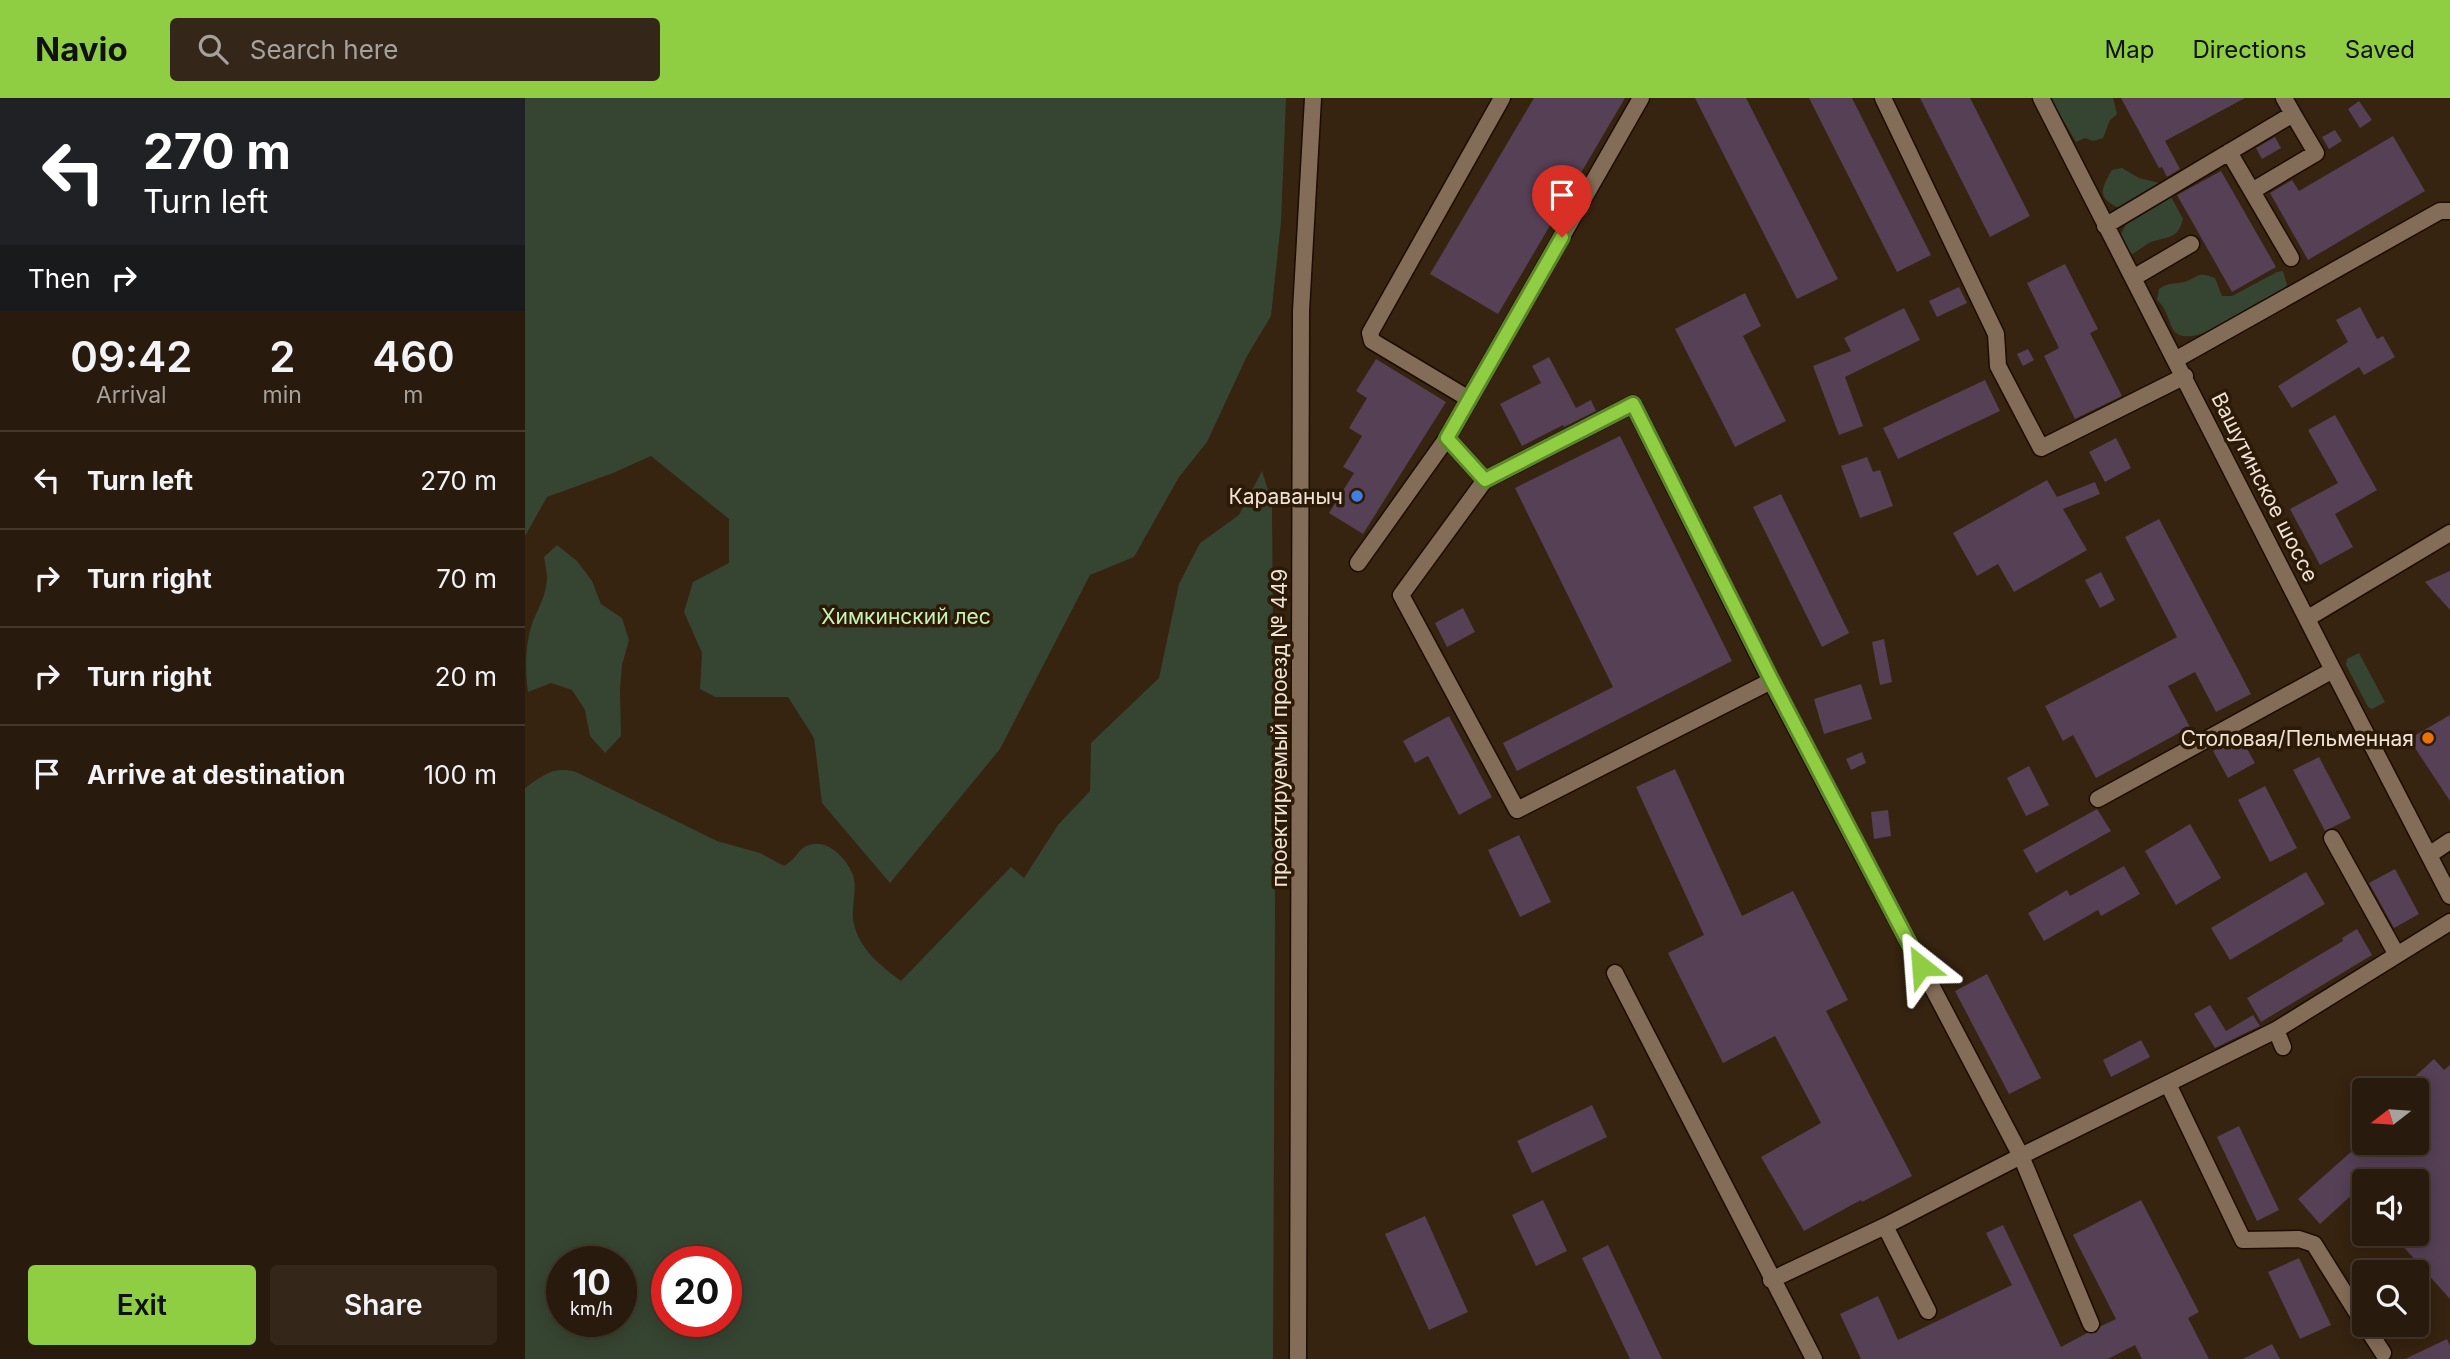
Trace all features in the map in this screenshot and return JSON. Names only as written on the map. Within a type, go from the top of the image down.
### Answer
[{"type":"street","name":"проектируемый проезд № 449","points":[[1298,1359],[1301,310],[1313,98]]},
{"type":"street","points":[[1469,399],[1373,341],[1370,333],[1502,98]]},
{"type":"street","points":[[1358,563],[1447,438],[1641,98]]},
{"type":"street","points":[[1883,98],[1996,334],[1998,366],[2041,448],[2185,376]]},
{"type":"street","name":"Вашутинское шоссе","points":[[2041,98],[2450,895]]},
{"type":"street","points":[[2252,191],[2316,153],[2284,98]]},
{"type":"street","points":[[2105,226],[2293,114]]},
{"type":"street","points":[[2229,152],[2291,258]]},
{"type":"street","points":[[2175,360],[2440,211],[2450,211]]},
{"type":"street","points":[[2133,278],[2191,244]]},
{"type":"street","points":[[1772,681],[1517,810],[1401,596],[1485,480],[1633,404],[1772,681],[2021,1156],[2091,1324]]},
{"type":"street","points":[[1447,438],[1485,480]]},
{"type":"street","points":[[2308,618],[2450,533]]},
{"type":"street","points":[[2098,799],[2333,670]]},
{"type":"street","points":[[2332,838],[2397,955]]},
{"type":"street","points":[[2429,855],[2450,841]]},
{"type":"street","points":[[1771,1280],[1885,1226],[2276,1030],[2450,922]]},
{"type":"street","points":[[1615,973],[1814,1359]]},
{"type":"street","points":[[2276,1030],[2283,1047]]},
{"type":"street","points":[[2168,1084],[2243,1240],[2299,1239],[2314,1244],[2352,1304]]},
{"type":"street","points":[[1885,1226],[1928,1311]]},
{"type":"street","points":[[2373,1337],[2383,1353]]},
{"type":"green space","name":"Химкинский лес","points":[[525,98],[1286,98],[1281,222],[1271,316],[1247,356],[1207,442],[1179,477],[1134,557],[1090,575],[1000,749],[890,883],[822,803],[814,738],[788,697],[715,697],[700,689],[702,653],[684,612],[693,582],[729,563],[729,519],[651,456],[547,497],[525,536]]},
{"type":"green space","points":[[2050,98],[2113,98],[2117,114],[2110,120],[2103,138],[2093,141],[2085,138],[2076,142]]},
{"type":"green space","points":[[2122,168],[2139,178],[2159,183],[2170,195],[2183,219],[2179,230],[2173,235],[2150,242],[2129,255],[2119,238],[2127,222],[2126,212],[2106,200],[2103,191],[2112,170]]},
{"type":"green space","points":[[2283,271],[2287,285],[2281,292],[2229,323],[2198,335],[2185,336],[2176,333],[2157,300],[2159,289],[2200,275],[2215,278],[2222,296],[2232,296]]},
{"type":"green space","points":[[1262,471],[1272,503],[1275,910],[1273,1359],[525,1359],[525,788],[555,771],[576,772],[717,841],[760,853],[784,866],[811,844],[826,846],[840,855],[853,875],[853,918],[861,942],[879,963],[901,981],[1011,867],[1024,878],[1058,825],[1090,791],[1091,743],[1159,678],[1179,584],[1200,543],[1239,515]]},
{"type":"green space","points":[[557,545],[577,561],[592,581],[601,604],[622,618],[629,640],[622,665],[620,689],[621,736],[605,753],[590,736],[585,710],[572,690],[551,683],[528,692],[527,647],[530,629],[544,596],[547,576],[544,557]]},
{"type":"green space","points":[[2359,653],[2385,702],[2372,709],[2368,707],[2346,665],[2347,659]]},
{"type":"building","points":[[1534,98],[1625,98],[1498,314],[1430,274]]},
{"type":"building","points":[[1695,98],[1746,98],[1838,279],[1797,299]]},
{"type":"building","points":[[1809,98],[1852,98],[1931,255],[1897,272]]},
{"type":"building","points":[[1920,98],[1970,98],[2030,216],[1990,237]]},
{"type":"building","points":[[2121,98],[2245,98],[2165,141],[2180,169],[2167,177],[2162,167],[2159,168]]},
{"type":"building","points":[[2359,101],[2372,120],[2360,128],[2348,109]]},
{"type":"building","points":[[2335,130],[2342,141],[2329,149],[2322,137]]},
{"type":"building","points":[[2393,136],[2425,191],[2308,260],[2270,193],[2292,180],[2299,191]]},
{"type":"building","points":[[2275,137],[2281,148],[2262,159],[2256,148]]},
{"type":"building","points":[[2221,171],[2276,267],[2232,292],[2177,195]]},
{"type":"building","points":[[2065,264],[2098,329],[2090,333],[2122,396],[2075,419],[2044,356],[2059,348],[2027,283]]},
{"type":"building","points":[[1959,287],[1967,303],[1937,317],[1929,301]]},
{"type":"building","points":[[1745,293],[1761,326],[1743,336],[1786,421],[1735,447],[1675,329]]},
{"type":"building","points":[[2360,307],[2377,339],[2383,336],[2395,357],[2364,375],[2359,367],[2292,408],[2278,386],[2348,342],[2336,320]]},
{"type":"building","points":[[1904,308],[1920,340],[1845,377],[1863,426],[1839,435],[1813,366],[1851,351],[1844,338]]},
{"type":"building","points":[[2028,349],[2034,360],[2023,366],[2017,354]]},
{"type":"building","points":[[1549,357],[1576,408],[1591,400],[1596,411],[1522,446],[1500,404],[1541,383],[1532,366]]},
{"type":"building","points":[[1376,359],[1446,402],[1363,534],[1329,513],[1354,473],[1343,467],[1362,436],[1349,428],[1367,398],[1356,391]]},
{"type":"building","points":[[1985,380],[2000,411],[1898,459],[1883,428]]},
{"type":"building","points":[[2335,415],[2377,490],[2335,514],[2353,547],[2320,565],[2290,509],[2338,483],[2308,430]]},
{"type":"building","points":[[1620,436],[1732,661],[1517,771],[1503,743],[1613,687],[1515,488]]},
{"type":"building","points":[[2116,438],[2131,468],[2105,482],[2089,452]]},
{"type":"building","points":[[1867,457],[1873,472],[1880,470],[1893,506],[1860,518],[1841,466]]},
{"type":"building","points":[[2047,480],[2057,497],[2095,482],[2100,494],[2063,509],[2087,550],[2014,592],[1998,564],[1977,576],[1953,533]]},
{"type":"building","points":[[1781,494],[1849,633],[1822,647],[1753,507]]},
{"type":"building","points":[[2159,519],[2251,694],[2216,712],[2195,672],[2168,686],[2190,727],[2096,778],[2073,735],[2063,741],[2045,706],[2177,637],[2125,537]]},
{"type":"building","points":[[2450,571],[2450,610],[2425,582]]},
{"type":"building","points":[[2101,572],[2115,600],[2100,608],[2085,580]]},
{"type":"building","points":[[1463,608],[1475,632],[1447,647],[1435,623]]},
{"type":"building","points":[[1884,639],[1892,682],[1880,685],[1872,642]]},
{"type":"building","points":[[1861,684],[1872,719],[1824,734],[1814,699]]},
{"type":"building","points":[[2450,715],[2450,801],[2409,739]]},
{"type":"building","points":[[1449,716],[1492,797],[1459,815],[1428,756],[1415,763],[1403,741]]},
{"type":"building","points":[[2240,736],[2255,763],[2228,778],[2213,751]]},
{"type":"building","points":[[1862,752],[1866,763],[1851,770],[1846,759]]},
{"type":"building","points":[[2319,757],[2351,818],[2325,831],[2293,770]]},
{"type":"building","points":[[2029,766],[2049,805],[2026,816],[2007,778]]},
{"type":"building","points":[[1675,769],[1742,916],[1793,891],[1848,1000],[1826,1011],[1912,1176],[1804,1231],[1761,1157],[1821,1123],[1775,1036],[1723,1063],[1668,953],[1704,935],[1636,787]]},
{"type":"building","points":[[2265,786],[2297,848],[2270,862],[2238,800]]},
{"type":"building","points":[[2097,809],[2111,831],[2036,873],[2023,850]]},
{"type":"building","points":[[1888,810],[1891,836],[1874,839],[1871,812]]},
{"type":"building","points":[[2190,824],[2221,878],[2176,905],[2145,851]]},
{"type":"building","points":[[1519,835],[1551,902],[1520,917],[1488,850]]},
{"type":"building","points":[[2124,866],[2140,894],[2101,916],[2098,910],[2044,941],[2028,913],[2067,890],[2070,896]]},
{"type":"building","points":[[2395,869],[2419,914],[2394,928],[2369,883]]},
{"type":"building","points":[[2306,872],[2325,904],[2230,960],[2211,928]]},
{"type":"building","points":[[2357,929],[2372,955],[2261,1022],[2247,998],[2343,941],[2342,938]]},
{"type":"building","points":[[1987,974],[2041,1078],[2009,1094],[1955,991]]},
{"type":"building","points":[[2210,1005],[2226,1031],[2253,1015],[2260,1026],[2215,1048],[2194,1014]]},
{"type":"building","points":[[2141,1040],[2150,1057],[2111,1077],[2103,1060]]},
{"type":"building","points":[[2434,1059],[2444,1070],[2450,1065],[2450,1299],[2429,1275],[2429,1260],[2415,1260],[2403,1246],[2429,1246],[2429,1169],[2352,1169],[2352,1195],[2320,1224],[2298,1199],[2352,1151],[2352,1155],[2429,1155],[2429,1078],[2413,1078]]},
{"type":"building","points":[[1592,1105],[1607,1137],[1532,1173],[1517,1141]]},
{"type":"building","points":[[2239,1126],[2279,1210],[2257,1221],[2217,1137]]},
{"type":"building","points":[[1543,1200],[1567,1251],[1536,1266],[1512,1215]]},
{"type":"building","points":[[2141,1200],[2199,1312],[2188,1318],[2209,1359],[2142,1359],[2135,1345],[2108,1359],[1861,1359],[1840,1314],[1878,1296],[1898,1340],[2012,1285],[1986,1233],[2003,1225],[2061,1347],[2087,1333],[2096,1333],[2101,1326],[2116,1319],[2073,1235]]},
{"type":"building","points":[[1425,1216],[1468,1312],[1429,1330],[1385,1234]]},
{"type":"building","points":[[1608,1245],[1662,1359],[1630,1359],[1582,1258]]},
{"type":"building","points":[[2299,1258],[2331,1325],[2300,1339],[2268,1272]]},
{"type":"building","points":[[2447,1339],[2450,1359],[2405,1359]]},
{"type":"building","points":[[2272,1344],[2280,1359],[2243,1359]]},
{"type":"place","name":"Караваныч","points":[[1357,496]]},
{"type":"place","name":"Столовая/Пельменная","points":[[2428,738]]},
{"type":"route","points":[[1562,237],[1447,438],[1485,480],[1633,404],[1772,681],[1921,966]]}]
